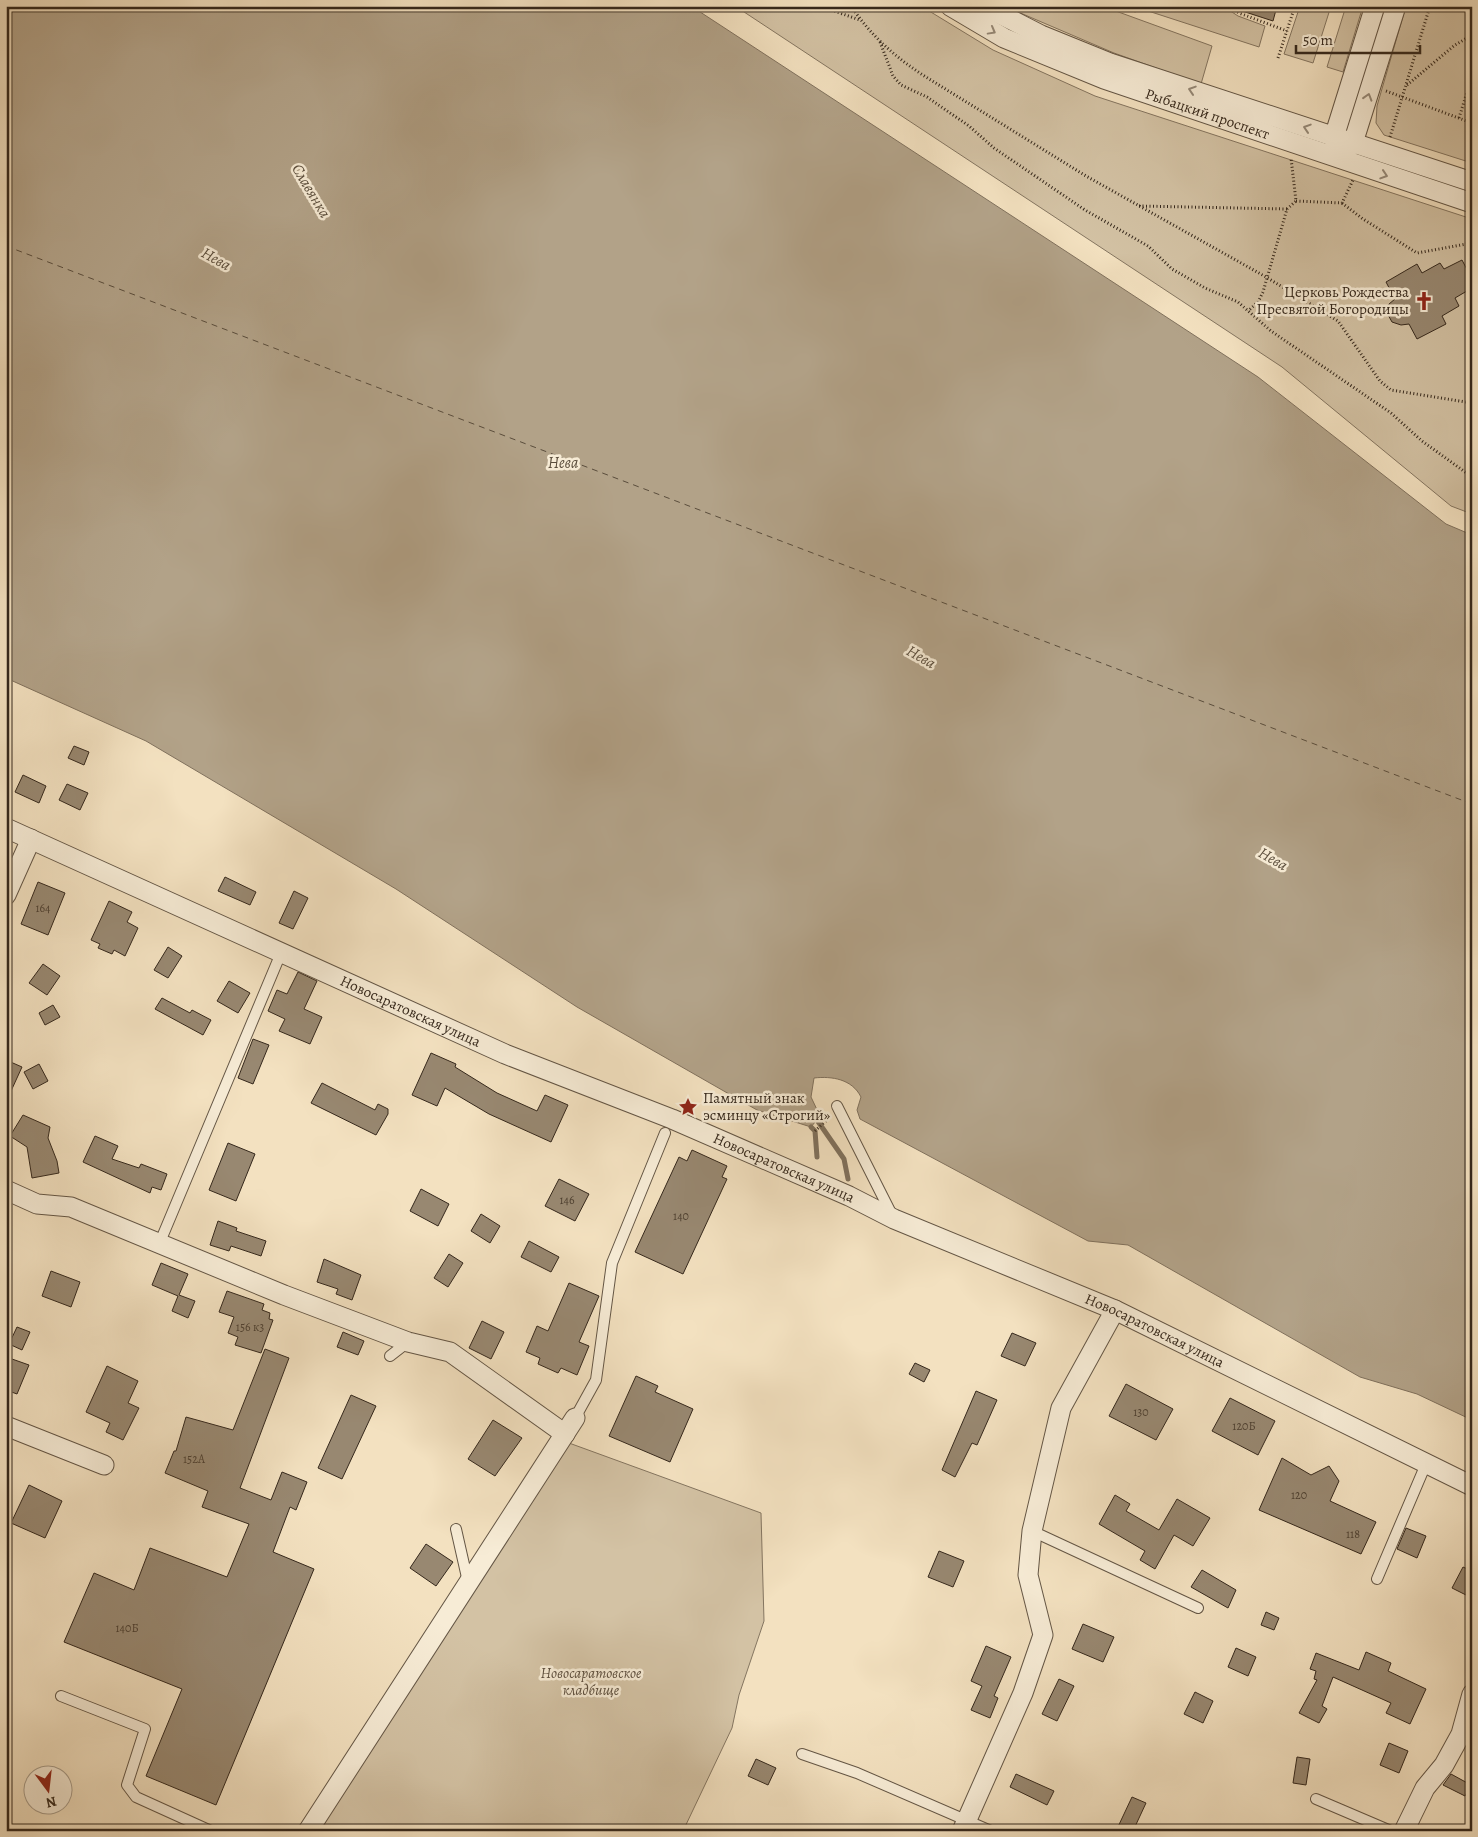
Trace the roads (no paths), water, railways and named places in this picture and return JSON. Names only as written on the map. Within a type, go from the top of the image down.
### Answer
[{"type":"street","name":"Рыбацкий проспект","points":[[950,6],[1011,41],[1104,80],[1472,203]]},
{"type":"street","name":"Рыбацкий проспект","points":[[984,6],[1041,35],[1110,63],[1472,182]]},
{"type":"street","points":[[1338,159],[1334,137],[1375,6]]},
{"type":"street","points":[[1338,159],[1353,143],[1396,6]]},
{"type":"street","name":"Новосаратовская улица","points":[[6,828],[505,1054],[672,1118],[849,1196],[894,1218],[1115,1310],[1472,1486]]},
{"type":"street","points":[[6,895],[31,839]]},
{"type":"street","points":[[6,1190],[37,1204],[71,1207],[160,1242],[284,1295],[408,1342],[450,1352],[570,1426],[308,1831]]},
{"type":"street","points":[[965,1825],[1023,1694],[1043,1635],[1028,1575],[1032,1531],[1061,1408],[1115,1310]]},
{"type":"street","points":[[6,1426],[104,1465]]},
{"type":"street","points":[[1404,1831],[1425,1788],[1444,1765],[1461,1734],[1472,1694]]},
{"type":"lane","points":[[160,1242],[281,953]]},
{"type":"lane","points":[[837,1106],[894,1218]]},
{"type":"lane","points":[[570,1426],[596,1380],[612,1263],[666,1133]]},
{"type":"lane","points":[[390,1356],[408,1342]]},
{"type":"lane","points":[[1377,1579],[1426,1464]]},
{"type":"lane","points":[[456,1529],[468,1582]]},
{"type":"lane","points":[[1032,1531],[1198,1608]]},
{"type":"lane","points":[[61,1696],[146,1729],[128,1785],[136,1797],[211,1831]]},
{"type":"lane","points":[[802,1754],[857,1773],[965,1825],[991,1831]]},
{"type":"lane","points":[[1316,1799],[1391,1831]]},
{"type":"water","name":"Нева","points":[[6,6],[691,6],[1258,377],[1446,524],[1472,535],[1472,1420],[1417,1394],[1360,1377],[1128,1245],[1088,1241],[860,1119],[857,1110],[861,1097],[852,1086],[841,1080],[814,1078],[811,1097],[820,1116],[811,1127],[757,1110],[577,1007],[396,889],[146,741],[6,678]]},
{"type":"waterway","points":[[817,1120],[844,1159],[848,1179]]},
{"type":"waterway","points":[[811,1127],[815,1131],[817,1157]]},
{"type":"place","name":"Церковь Рождества Пресвятой Богородицы","points":[[1424,301]]},
{"type":"place","name":"Памятный знак эсминцу «Строгий»","points":[[688,1107]]},
{"type":"water label","name":"Славянка","points":[[311,191]]},
{"type":"park label","name":"Новосаратовское кладбище","points":[[591,1682]]}]
